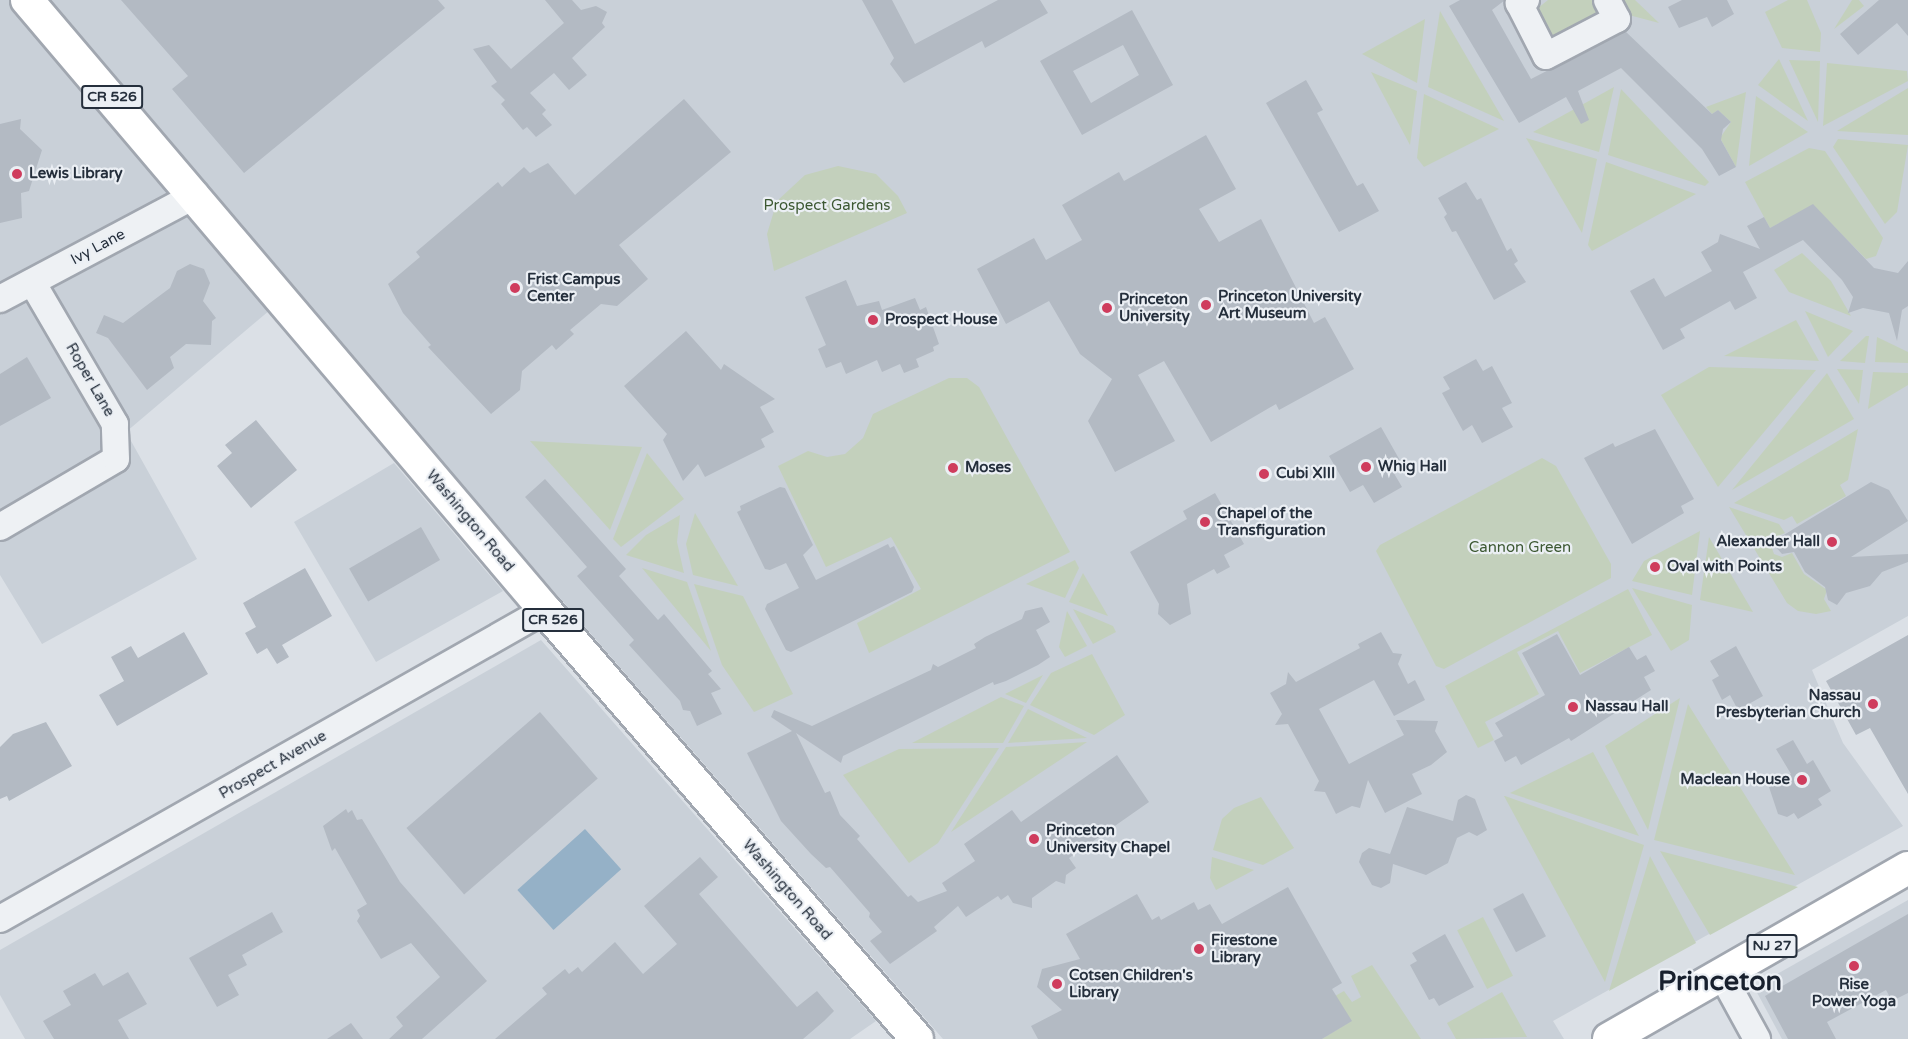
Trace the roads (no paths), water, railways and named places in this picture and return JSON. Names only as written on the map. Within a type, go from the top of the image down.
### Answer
[{"type":"main road","name":"Washington Road","points":[[27,0],[196,195],[904,1035]]},
{"type":"main road","name":"NJ 27","points":[[1609,1039],[1908,868]]},
{"type":"street","points":[[1526,0],[1519,3],[1546,56],[1617,19],[1607,0]]},
{"type":"street","name":"Ivy Lane","points":[[0,299],[196,195]]},
{"type":"street","name":"Roper Lane","points":[[0,527],[116,459],[118,431],[115,424],[32,282]]},
{"type":"street","name":"Prospect Avenue","points":[[0,919],[545,610]]},
{"type":"street","points":[[1722,975],[1756,1039]]},
{"type":"water","points":[[585,829],[621,869],[554,930],[517,890]]},
{"type":"place","name":"Lewis Library","points":[[17,174]]},
{"type":"place","name":"Frist Campus Center","points":[[515,288]]},
{"type":"place","name":"Princeton University Art Museum","points":[[1206,305]]},
{"type":"place","name":"Princeton University","points":[[1107,308]]},
{"type":"place","name":"Prospect House","points":[[873,320]]},
{"type":"place","name":"Whig Hall","points":[[1366,467]]},
{"type":"place","name":"Moses","points":[[953,468]]},
{"type":"place","name":"Cubi XIII","points":[[1264,474]]},
{"type":"place","name":"Chapel of the Transfiguration","points":[[1205,522]]},
{"type":"place","name":"Alexander Hall","points":[[1832,542]]},
{"type":"place","name":"Oval with Points","points":[[1655,567]]},
{"type":"place","name":"Nassau Presbyterian Church","points":[[1873,704]]},
{"type":"place","name":"Nassau Hall","points":[[1573,707]]},
{"type":"place","name":"Maclean House","points":[[1802,780]]},
{"type":"place","name":"Princeton University Chapel","points":[[1034,839]]},
{"type":"place","name":"Firestone Library","points":[[1199,949]]},
{"type":"place","name":"Rise Power Yoga","points":[[1854,966]]},
{"type":"place","name":"Cotsen Children's Library","points":[[1057,984]]},
{"type":"district","name":"Princeton","points":[[1720,982]]},
{"type":"park label","name":"Prospect Gardens","points":[[827,206]]},
{"type":"park label","name":"Cannon Green","points":[[1520,548]]}]
